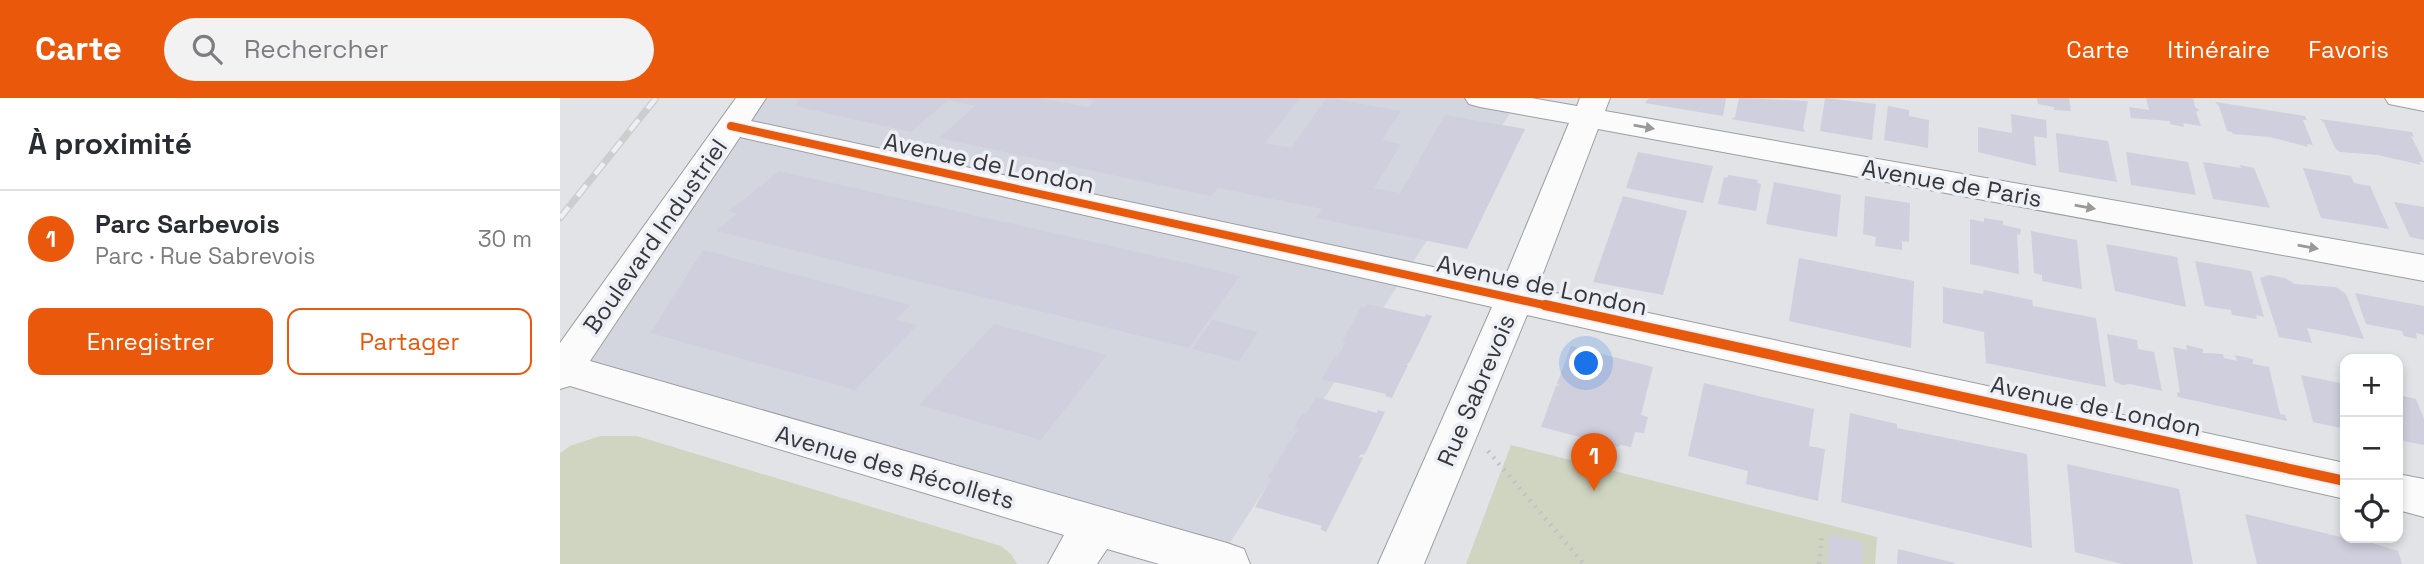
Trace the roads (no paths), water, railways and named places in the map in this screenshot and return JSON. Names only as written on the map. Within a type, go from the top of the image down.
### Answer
[{"type":"street","name":"Avenue de Paris","points":[[1480,98],[1590,107],[2424,268]]},
{"type":"street","points":[[2400,98],[2424,102]]},
{"type":"street","name":"Rue Sabrevois","points":[[1401,564],[1515,298],[1590,107]]},
{"type":"street","name":"Avenue de London","points":[[741,112],[1515,298],[2340,480]]},
{"type":"street","name":"Boulevard Industriel","points":[[562,372],[741,112]]},
{"type":"street","name":"Avenue des Récollets","points":[[562,372],[1227,564]]},
{"type":"street","points":[[2403,493],[2424,498]]},
{"type":"street","points":[[1071,564],[1097,526]]},
{"type":"railway","points":[[560,218],[656,98]]},
{"type":"place","name":"Parc Sarbevois","points":[[1594,491]]}]
